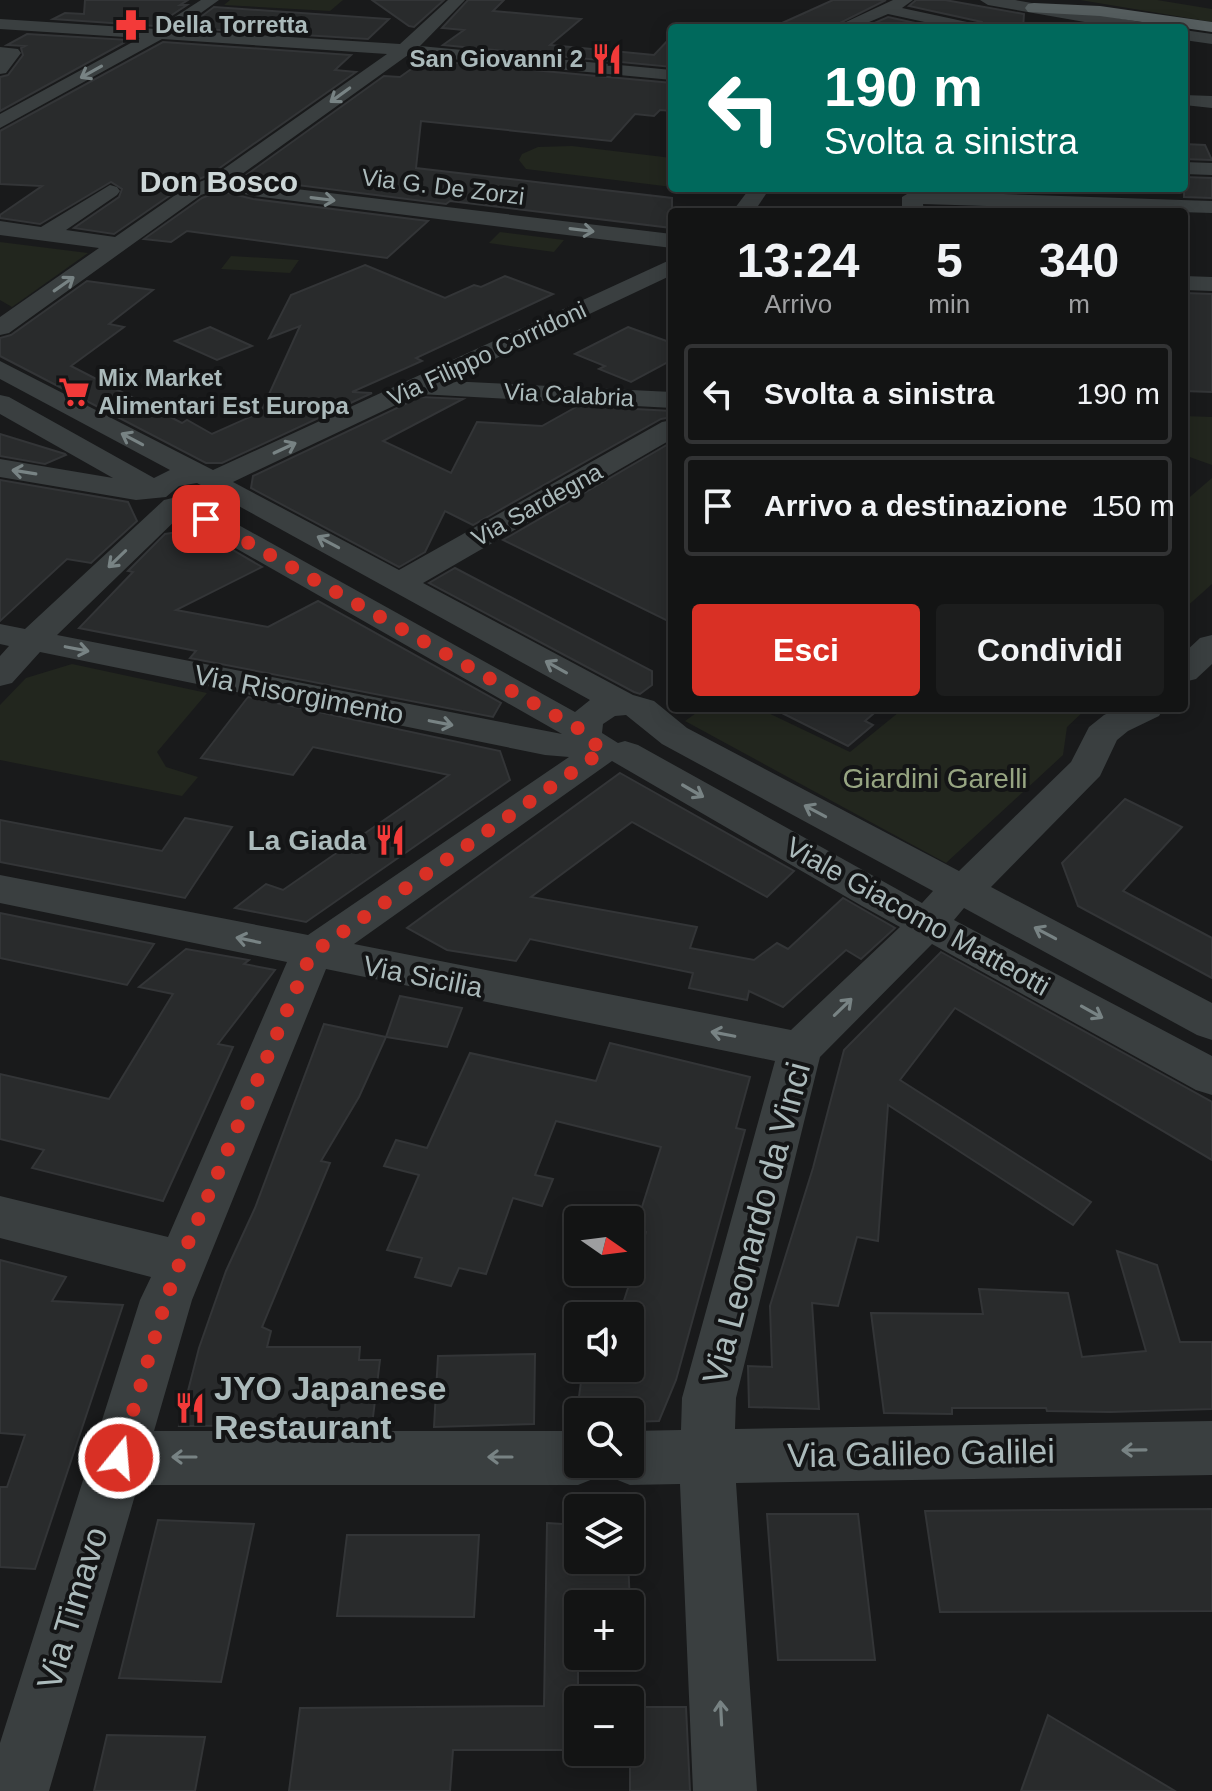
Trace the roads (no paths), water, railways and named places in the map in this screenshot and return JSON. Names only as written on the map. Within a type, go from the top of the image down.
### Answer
[{"type":"main road","points":[[1001,17],[1100,11],[1212,26]]},
{"type":"street","points":[[0,122],[159,34],[211,0]]},
{"type":"street","points":[[0,328],[194,191],[219,181],[404,50],[457,0]]},
{"type":"street","points":[[851,24],[905,0]]},
{"type":"street","points":[[988,0],[1001,17]]},
{"type":"street","points":[[887,9],[1001,17]]},
{"type":"street","points":[[1060,14],[1088,24]]},
{"type":"street","points":[[1060,14],[1121,24]]},
{"type":"street","points":[[0,24],[404,50],[668,75]]},
{"type":"street","points":[[1188,36],[1212,39]]},
{"type":"street","points":[[0,52],[12,53],[0,69]]},
{"type":"street","points":[[14,90],[53,93]]},
{"type":"street","points":[[1188,100],[1212,102]]},
{"type":"street","points":[[1188,168],[1212,169]]},
{"type":"street","name":"Via G. De Zorzi","points":[[219,181],[253,190],[666,240]]},
{"type":"street","points":[[45,234],[110,191]]},
{"type":"street","points":[[913,208],[912,197],[1155,208],[1212,207]]},
{"type":"street","points":[[0,228],[121,244]]},
{"type":"street","name":"Via Filippo Corridoni","points":[[169,499],[206,501],[216,494],[211,480],[417,387],[668,266]]},
{"type":"street","points":[[1188,283],[1212,284]]},
{"type":"street","name":"Viale Giacomo Matteotti","points":[[0,369],[652,712],[1212,1077]]},
{"type":"street","name":"Via Calabria","points":[[417,387],[668,400]]},
{"type":"street","name":"Viale Giacomo Matteotti","points":[[0,403],[602,745],[944,905],[1212,1023]]},
{"type":"street","name":"Via Sardegna","points":[[401,582],[668,430]]},
{"type":"street","points":[[73,480],[106,463]]},
{"type":"street","points":[[0,468],[169,499]]},
{"type":"street","points":[[0,676],[16,638],[169,499]]},
{"type":"street","name":"Via Risorgimento","points":[[16,638],[545,744],[602,745]]},
{"type":"street","points":[[1188,668],[1212,645]]},
{"type":"street","points":[[311,954],[602,745],[653,742],[658,735],[652,712],[598,710],[584,723],[602,745]]},
{"type":"street","name":"Via Leonardo da Vinci","points":[[725,1791],[707,1457],[709,1398],[800,1049],[944,905],[977,878],[1076,780],[1094,756],[1102,735],[1116,723],[1139,712]]},
{"type":"street","name":"Via Sicilia","points":[[0,889],[311,954],[800,1049]]},
{"type":"street","name":"Via Timavo","points":[[13,1781],[119,1458],[166,1300],[311,954]]},
{"type":"street","points":[[0,1217],[180,1262]]},
{"type":"street","name":"Via Galileo Galilei","points":[[644,1458],[1212,1448]]},
{"type":"street","points":[[119,1458],[564,1458]]},
{"type":"place","name":"Della Torretta","points":[[131,25]]},
{"type":"place","name":"San Giovanni 2","points":[[607,59]]},
{"type":"place","name":"Mix Market Alimentari Est Europa","points":[[74,392]]},
{"type":"place","name":"La Giada","points":[[390,840]]},
{"type":"place","name":"JYO Japanese Restaurant","points":[[190,1408]]},
{"type":"district","name":"Don Bosco","points":[[219,182]]},
{"type":"park label","name":"Giardini Garelli","points":[[935,778]]}]
